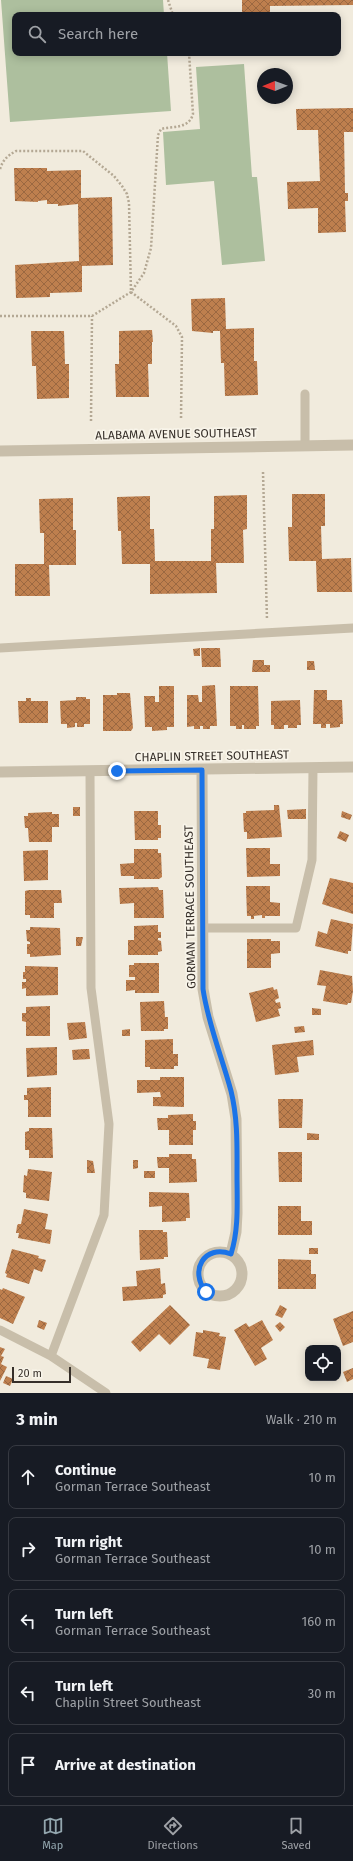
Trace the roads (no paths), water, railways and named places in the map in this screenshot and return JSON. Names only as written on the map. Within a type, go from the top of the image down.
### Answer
[{"type":"street","name":"ALABAMA AVENUE SOUTHEAST","points":[[0,451],[353,445]]},
{"type":"street","name":"CHAPLIN STREET SOUTHEAST","points":[[0,772],[353,767]]},
{"type":"street","name":"GORMAN TERRACE SOUTHEAST","points":[[202,770],[202,977],[204,1000],[232,1094],[236,1119],[237,1224],[231,1254]]},
{"type":"street","points":[[217,1252],[231,1254],[241,1266],[242,1278],[240,1286],[229,1295],[220,1297],[206,1292],[200,1285],[198,1279],[198,1271],[201,1262],[211,1254],[217,1252]]},
{"type":"lane","points":[[304,394],[305,445]]},
{"type":"lane","points":[[0,648],[353,628]]},
{"type":"lane","points":[[202,928],[296,928],[312,860],[313,768]]},
{"type":"lane","points":[[51,1356],[104,1215],[109,1124],[91,988],[90,771]]},
{"type":"lane","points":[[0,1330],[51,1356],[106,1393]]}]
